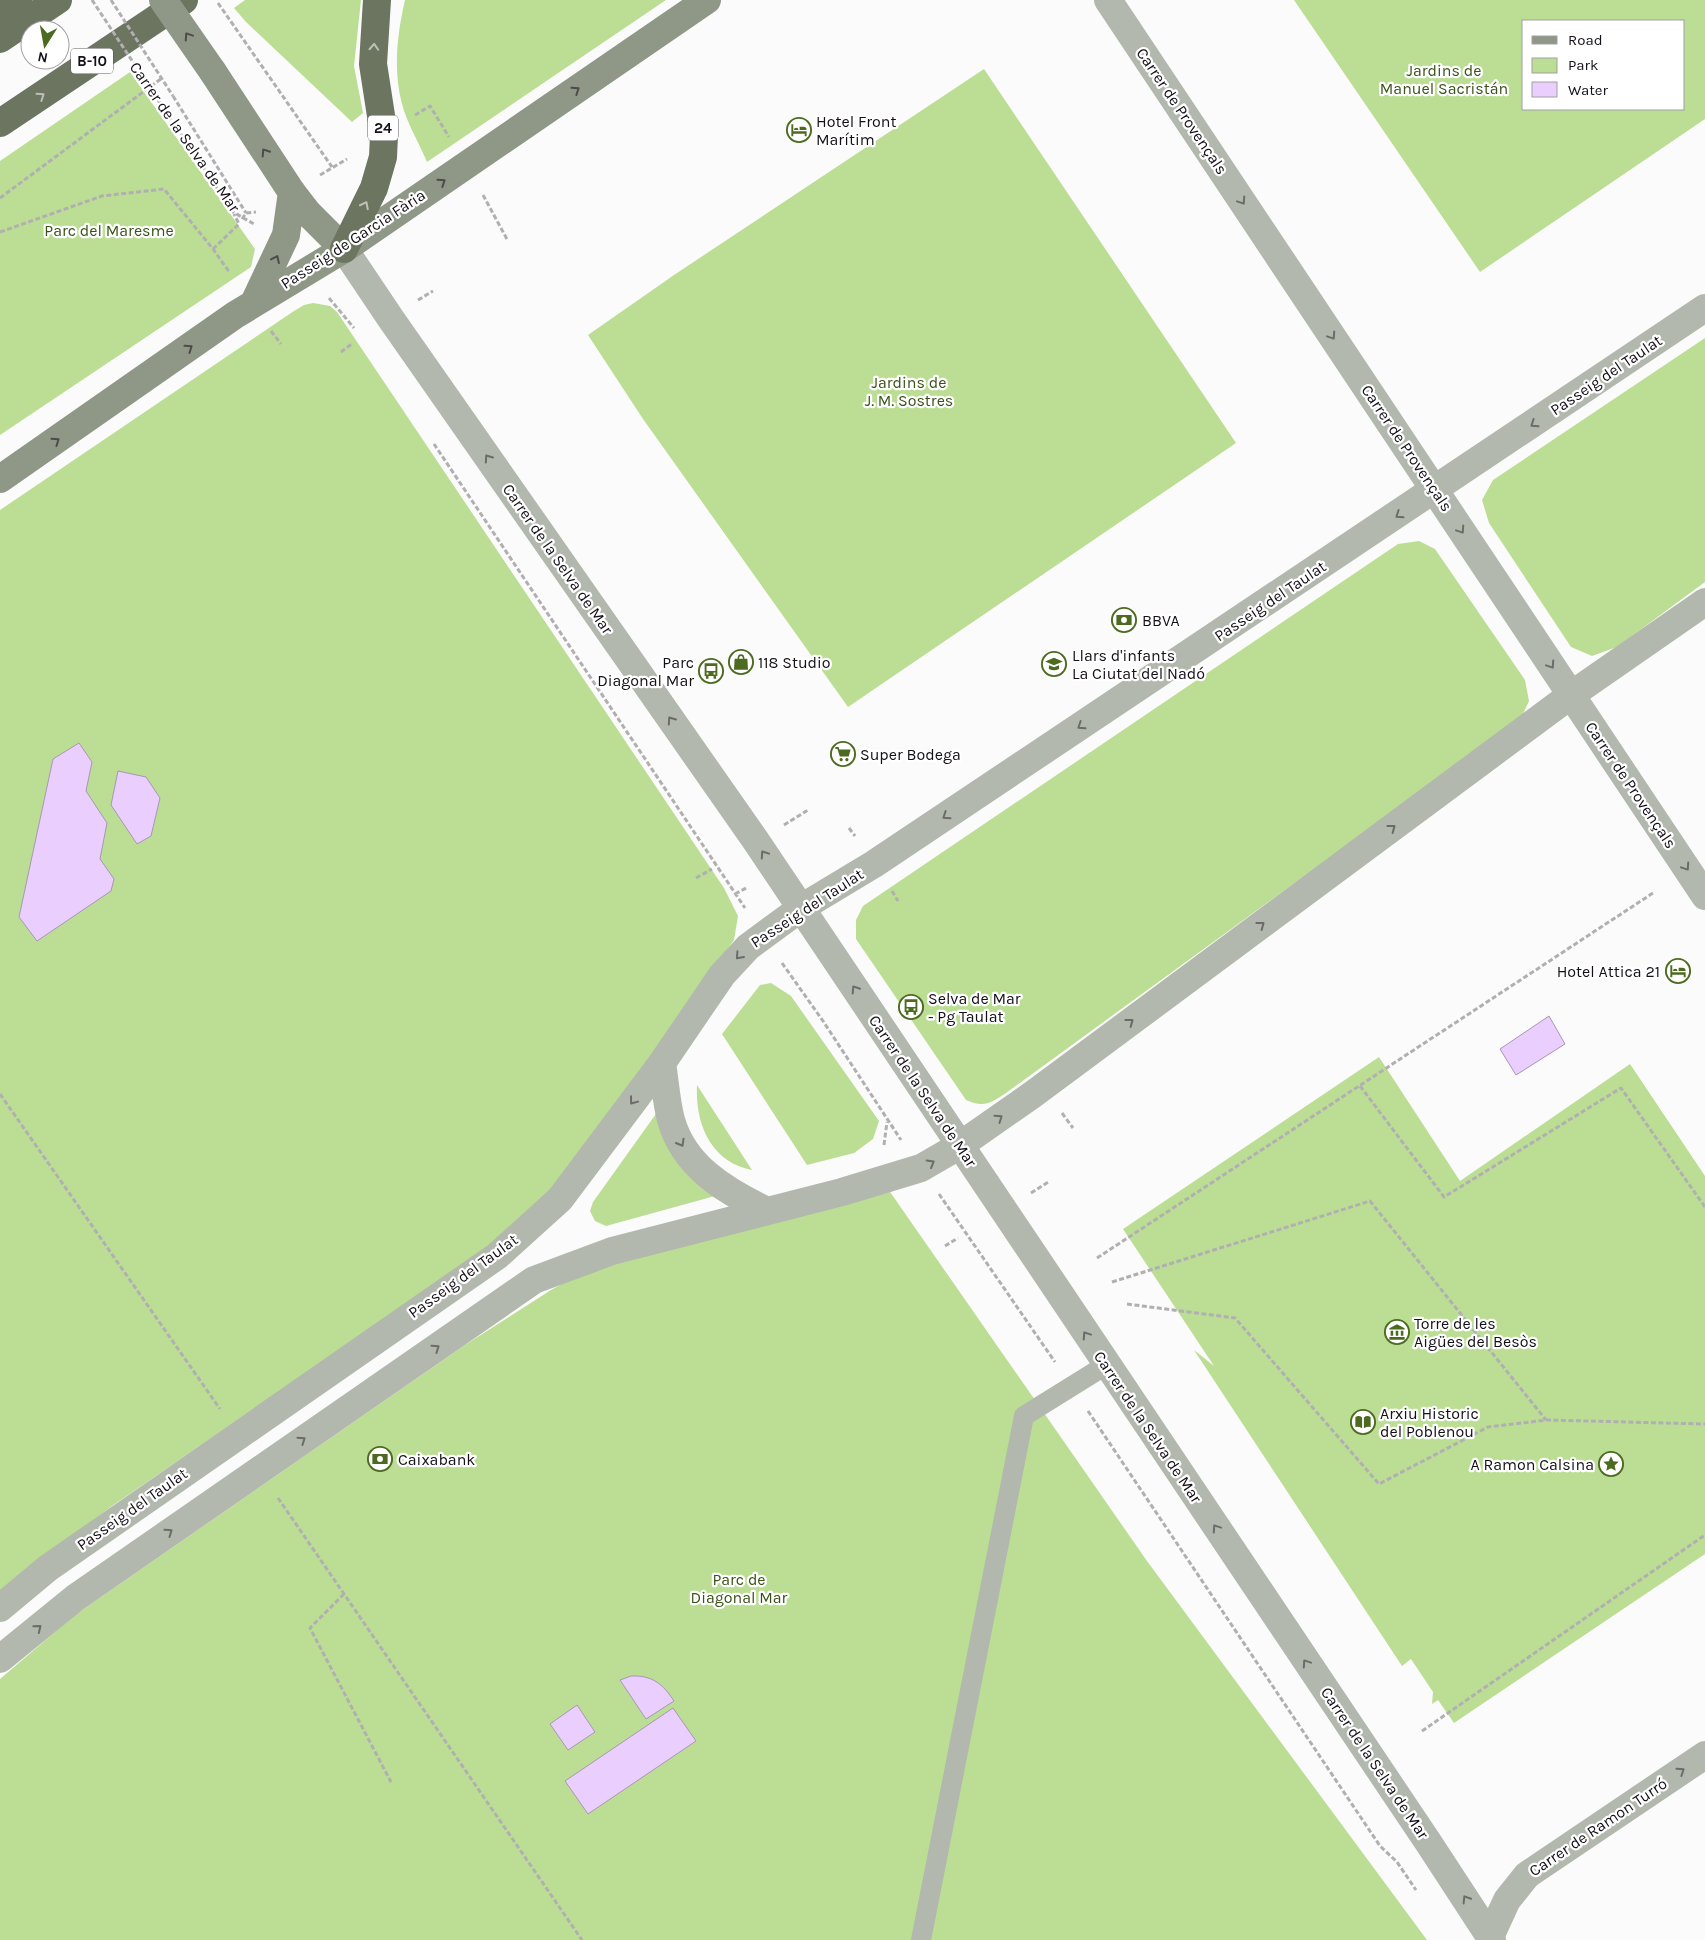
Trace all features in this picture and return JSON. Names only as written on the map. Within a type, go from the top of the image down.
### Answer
[{"type":"highway","points":[[0,11],[18,0]]},
{"type":"highway","points":[[0,39],[58,0]]},
{"type":"highway","name":"B-10","points":[[0,123],[184,0]]},
{"type":"highway","name":"24","points":[[344,248],[374,188],[383,157],[384,135],[373,64],[377,0]]},
{"type":"main road","points":[[163,0],[213,72],[303,186],[308,213],[344,248]]},
{"type":"main road","name":"Passeig de Garcia Fària","points":[[0,479],[254,303],[344,248],[707,0]]},
{"type":"main road","points":[[254,303],[286,236],[303,186]]},
{"type":"street","name":"Carrer de Provençals","points":[[1108,0],[1705,896]]},
{"type":"street","name":"Carrer de la Selva de Mar","points":[[344,248],[391,319],[801,908],[1428,1842],[1489,1939]]},
{"type":"street","name":"Passeig del Taulat","points":[[0,1608],[48,1568],[497,1256],[560,1198],[662,1063],[722,975],[748,947],[801,908],[874,864],[1435,491],[1705,308]]},
{"type":"street","points":[[0,1660],[74,1598],[534,1280],[612,1251],[764,1210],[842,1192],[921,1168],[960,1146],[1032,1095],[1571,695],[1705,602]]},
{"type":"street","points":[[662,1063],[671,1119],[678,1140],[691,1159],[716,1182],[764,1210]]},
{"type":"street","name":"Carrer de Ramon Turró","points":[[1489,1939],[1507,1900],[1527,1875],[1705,1755]]},
{"type":"lane","points":[[921,1940],[1024,1416],[1071,1385],[1106,1365]]},
{"type":"path","name":"Carrer de la Selva de Mar","points":[[92,0],[233,212],[239,224],[213,249]]},
{"type":"path","name":"Carrer de la Selva de Mar","points":[[111,0],[246,213]]},
{"type":"path","points":[[215,0],[332,167]]},
{"type":"path","points":[[0,198],[162,78]]},
{"type":"path","points":[[430,106],[454,143]]},
{"type":"path","points":[[303,186],[355,154]]},
{"type":"path","points":[[0,232],[102,196],[164,189],[213,249],[230,274]]},
{"type":"path","points":[[482,193],[508,240]]},
{"type":"path","name":"Carrer de la Selva de Mar","points":[[233,212],[242,218],[246,213],[262,211]]},
{"type":"path","points":[[417,300],[433,291]]},
{"type":"path","points":[[350,323],[356,330]]},
{"type":"path","points":[[270,328],[280,344]]},
{"type":"path","points":[[341,352],[353,343]]},
{"type":"path","points":[[429,436],[737,893],[744,908]]},
{"type":"path","points":[[776,829],[808,810]]},
{"type":"path","points":[[696,878],[712,869]]},
{"type":"path","name":"Passeig del Taulat","points":[[890,889],[898,900]]},
{"type":"path","points":[[1096,1258],[1653,893]]},
{"type":"path","points":[[793,977],[902,1142]]},
{"type":"path","points":[[1360,1086],[1444,1197],[1621,1088],[1705,1207]]},
{"type":"path","points":[[0,1094],[222,1412]]},
{"type":"path","points":[[1024,1197],[1050,1181]]},
{"type":"path","points":[[942,1198],[1071,1385],[1380,1846],[1397,1862],[1417,1892]]},
{"type":"path","points":[[1112,1282],[1370,1202],[1547,1420]]},
{"type":"path","points":[[945,1246],[958,1238]]},
{"type":"path","points":[[1127,1304],[1235,1318],[1379,1484],[1488,1427],[1547,1420],[1705,1424]]},
{"type":"path","points":[[274,1493],[582,1940]]},
{"type":"path","points":[[1422,1731],[1705,1535]]},
{"type":"path","points":[[344,1594],[310,1628],[391,1782]]},
{"type":"green space","points":[[245,0],[361,0],[354,66],[363,113],[352,122],[246,22],[234,8]]},
{"type":"green space","points":[[405,0],[666,0],[427,162],[407,118],[399,91],[397,52]]},
{"type":"green space","name":"Jardins de Manuel Sacristán","points":[[1294,0],[1705,0],[1705,119],[1480,272]]},
{"type":"green space","name":"Jardins de J. M. Sostres","points":[[984,69],[1236,443],[848,707],[643,419],[588,335],[674,275]]},
{"type":"green space","name":"Parc del Maresme","points":[[130,72],[255,249],[251,267],[0,435],[0,161]]},
{"type":"green space","points":[[313,303],[330,306],[337,312],[724,888],[738,916],[734,940],[555,1192],[528,1220],[112,1506],[17,1578],[0,1594],[0,510],[294,311],[304,305]]},
{"type":"green space","points":[[1705,338],[1705,582],[1617,647],[1592,656],[1571,647],[1489,523],[1482,500],[1493,480]]},
{"type":"green space","points":[[1419,541],[1435,549],[1525,680],[1529,701],[1521,718],[1006,1093],[983,1104],[966,1100],[856,939],[856,920],[863,906],[1398,544]]},
{"type":"green space","points":[[771,983],[791,996],[879,1121],[873,1139],[854,1153],[807,1165],[722,1034],[760,985]]},
{"type":"green space","points":[[1379,1057],[1460,1181],[1630,1064],[1705,1176],[1705,1554],[1454,1723],[1438,1700],[1432,1704],[1433,1692],[1411,1659],[1402,1666],[1194,1350],[1214,1366],[1123,1229]]},
{"type":"green space","points":[[697,1085],[752,1170],[738,1166],[726,1159],[708,1139],[699,1114]]},
{"type":"green space","points":[[658,1111],[666,1139],[677,1160],[692,1178],[715,1196],[606,1226],[595,1221],[590,1211],[593,1202]]},
{"type":"green space","name":"Parc de Diagonal Mar","points":[[888,1189],[1147,1561],[1427,1940],[0,1940],[0,1679],[75,1615],[465,1345],[551,1290],[602,1262]]},
{"type":"water","points":[[79,743],[92,762],[86,791],[107,823],[100,859],[114,879],[111,891],[37,941],[19,917],[53,759]]},
{"type":"water","points":[[118,771],[146,777],[160,798],[151,836],[137,844],[111,805]]},
{"type":"water","points":[[1549,1016],[1565,1044],[1516,1075],[1500,1049]]},
{"type":"water","points":[[631,1676],[651,1679],[661,1685],[674,1701],[646,1719],[620,1680]]},
{"type":"water","points":[[577,1705],[595,1732],[568,1750],[550,1724]]},
{"type":"water","points":[[673,1708],[696,1741],[588,1814],[565,1781]]},
{"type":"place","name":"Hotel Front Marítim","points":[[799,130]]},
{"type":"place","name":"BBVA","points":[[1124,620]]},
{"type":"place","name":"118 Studio","points":[[741,662]]},
{"type":"place","name":"Llars d'infants La Ciutat del Nadó","points":[[1054,664]]},
{"type":"place","name":"Parc Diagonal Mar","points":[[711,671]]},
{"type":"place","name":"Super Bodega","points":[[843,754]]},
{"type":"place","name":"Hotel Attica 21","points":[[1678,971]]},
{"type":"place","name":"Selva de Mar - Pg Taulat","points":[[911,1007]]},
{"type":"place","name":"Torre de les Aigües del Besòs","points":[[1397,1332]]},
{"type":"place","name":"Arxiu Historic del Poblenou","points":[[1363,1422]]},
{"type":"place","name":"Caixabank","points":[[380,1459]]},
{"type":"place","name":"A Ramon Calsina","points":[[1611,1464]]}]
